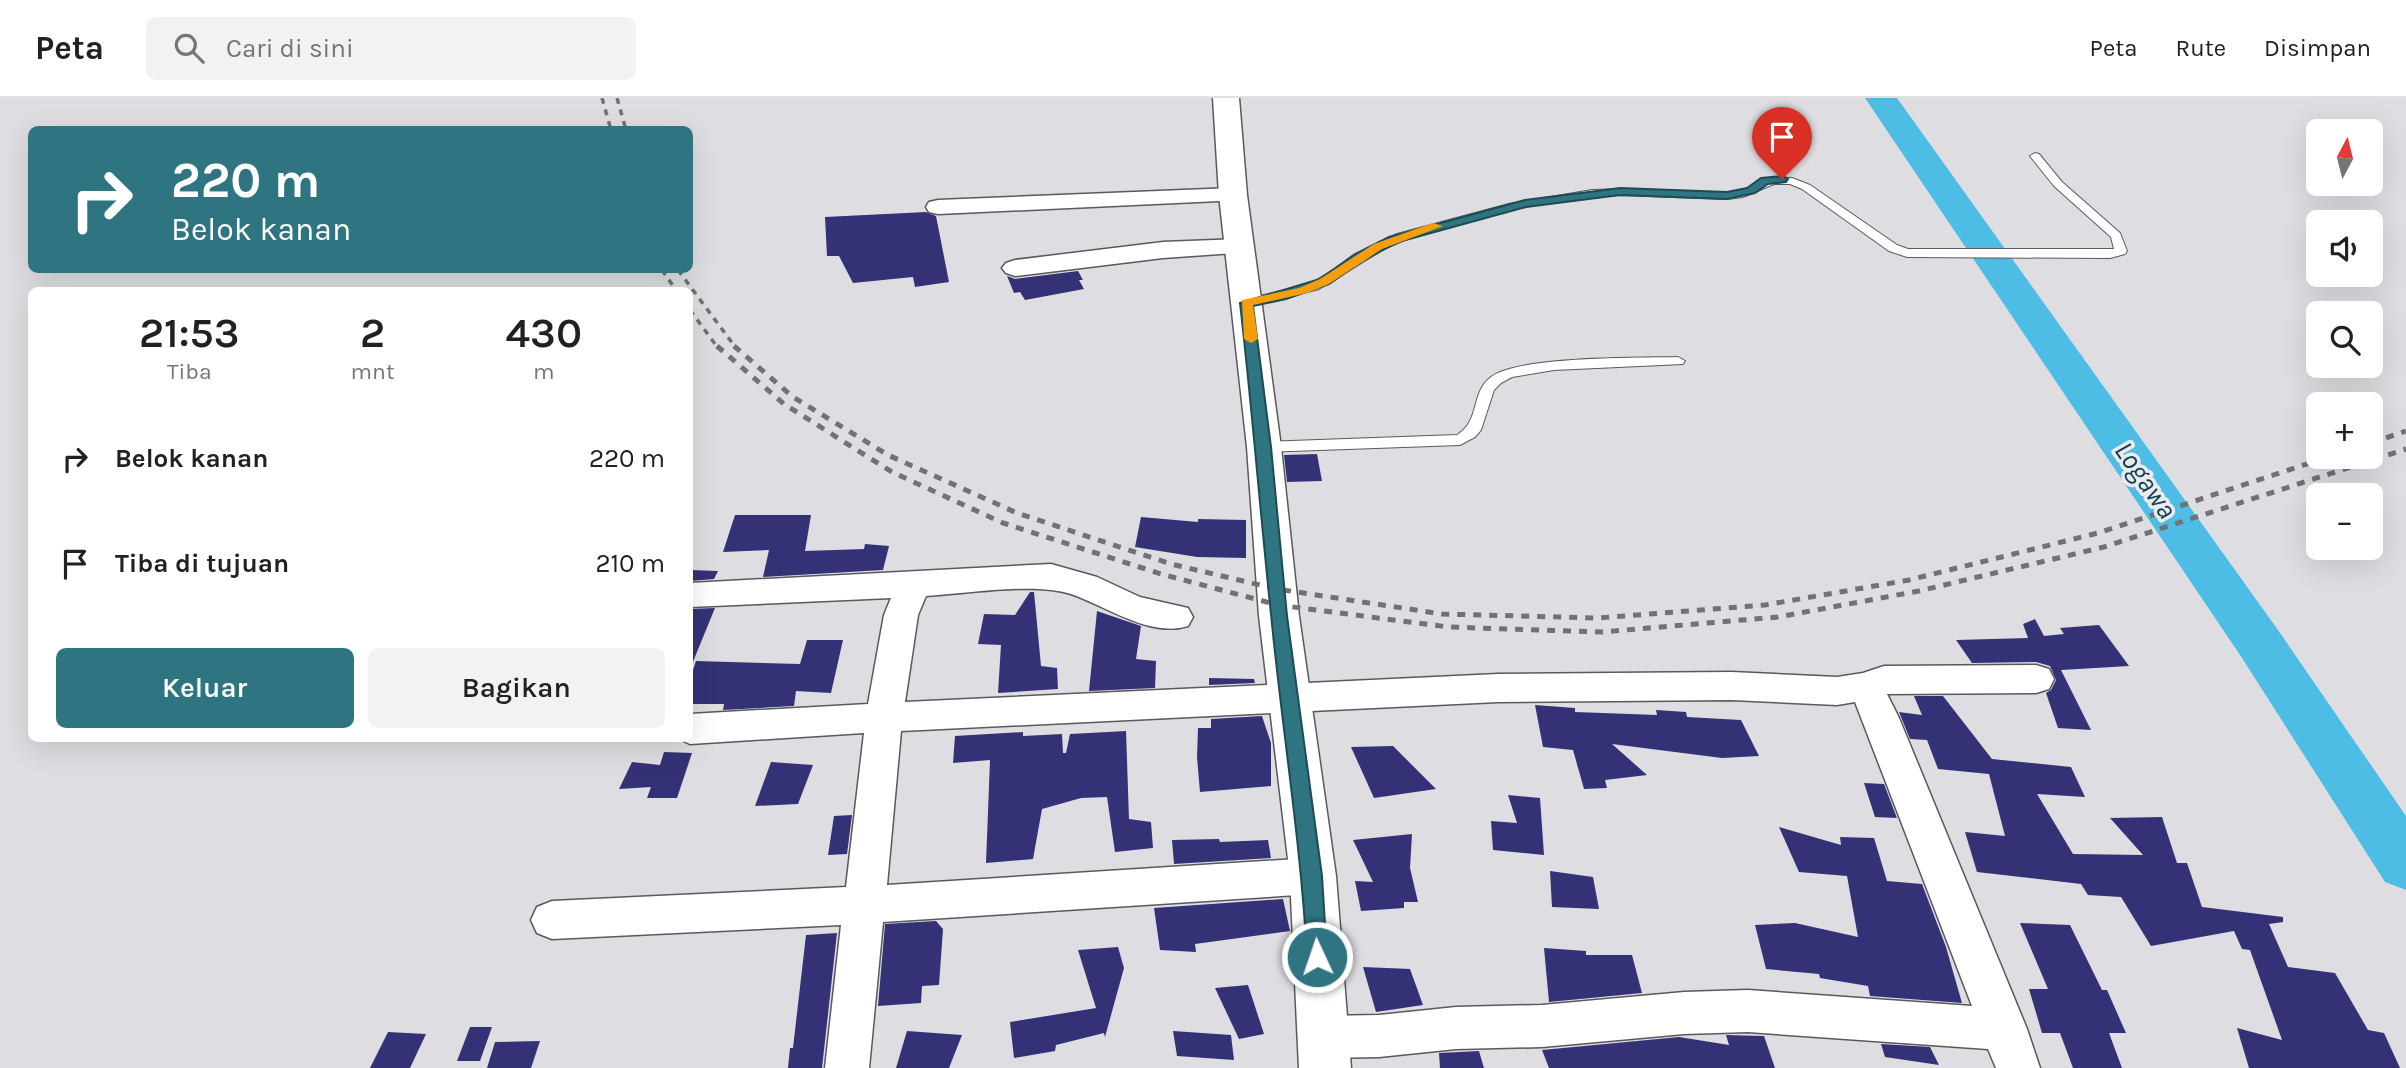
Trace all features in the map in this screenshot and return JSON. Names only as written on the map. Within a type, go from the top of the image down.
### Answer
[{"type":"main road","points":[[1226,98],[1233,195],[1264,447],[1279,616],[1292,698],[1313,876],[1324,1053]]},
{"type":"street","points":[[938,207],[1233,195]]},
{"type":"street","points":[[1015,268],[1163,250],[1240,247]]},
{"type":"street","points":[[693,595],[1051,576],[1085,586],[1133,608],[1176,617]]},
{"type":"street","points":[[847,1068],[884,718],[901,615],[914,585]]},
{"type":"street","points":[[693,729],[1498,688],[1732,686],[1837,691],[1865,687],[1884,680],[2036,679]]},
{"type":"street","points":[[1324,1053],[1379,1036],[1456,1028],[1542,1026],[1684,1013],[1748,1011],[2011,1049],[1881,718],[1865,687]]},
{"type":"street","points":[[552,920],[864,905],[1313,876]]},
{"type":"lane","points":[[1247,303],[1282,297],[1325,282],[1359,257],[1394,240],[1525,204],[1620,192],[1727,196],[1751,191],[1772,179],[1793,181],[1806,187],[1900,251],[1949,255],[2083,254],[2120,251],[2116,236],[2059,184],[2035,156]]},
{"type":"lane","points":[[1264,447],[1460,440],[1473,433],[1480,421],[1480,405],[1484,395],[1498,378],[1527,368],[1678,361]]},
{"type":"building","points":[[926,212],[936,216],[949,282],[915,287],[913,277],[853,283],[839,256],[827,256],[825,217]]},
{"type":"building","points":[[1078,271],[1084,289],[1025,300],[1020,292],[1014,293],[1007,276],[1015,279]]},
{"type":"building","points":[[1317,454],[1322,481],[1287,482],[1284,455]]},
{"type":"building","points":[[735,515],[811,515],[805,551],[864,549],[865,544],[889,546],[883,570],[763,577],[769,550],[723,552]]},
{"type":"building","points":[[1141,517],[1198,522],[1198,519],[1246,520],[1246,558],[1197,557],[1135,547]]},
{"type":"building","points":[[693,570],[718,571],[714,579],[693,581]]},
{"type":"building","points":[[1030,592],[1034,592],[1041,666],[1057,668],[1058,689],[998,693],[1001,645],[978,644],[984,614],[1015,615]]},
{"type":"building","points":[[715,608],[693,662],[693,609]]},
{"type":"building","points":[[1097,611],[1141,626],[1136,659],[1156,661],[1155,688],[1089,691]]},
{"type":"building","points":[[2035,619],[2044,636],[2064,634],[2060,628],[2099,625],[2129,666],[2061,670],[2091,730],[2058,728],[2046,693],[2051,690],[2056,680],[2050,666],[2036,662],[1972,663],[1956,640],[2028,638],[2023,624]]},
{"type":"building","points":[[807,640],[843,640],[831,693],[796,691],[794,706],[723,710],[724,704],[693,704],[693,670],[696,661],[800,664]]},
{"type":"building","points":[[1209,678],[1254,679],[1255,683],[1209,685]]},
{"type":"building","points":[[1914,696],[1943,696],[1992,759],[2071,767],[2085,797],[2037,794],[2073,854],[2143,855],[2110,818],[2162,817],[2177,863],[2187,863],[2202,907],[2283,917],[2283,922],[2269,924],[2288,967],[2335,973],[2368,1030],[2384,1033],[2400,1068],[2249,1068],[2237,1028],[2282,1040],[2250,950],[2242,949],[2234,931],[2151,946],[2121,897],[2088,895],[2081,884],[1977,872],[1965,832],[2005,836],[1989,774],[1938,769],[1927,740],[1910,739],[1899,712],[1922,715]]},
{"type":"building","points":[[1535,705],[1575,708],[1575,712],[1657,715],[1656,710],[1686,712],[1687,717],[1741,720],[1759,756],[1722,758],[1612,744],[1647,775],[1605,780],[1607,788],[1584,789],[1573,750],[1543,747]]},
{"type":"building","points":[[1262,716],[1271,743],[1271,786],[1200,792],[1198,728],[1211,728],[1211,719]]},
{"type":"building","points":[[1126,731],[1129,819],[1151,822],[1153,848],[1115,852],[1107,797],[1081,798],[1042,809],[1033,859],[986,863],[990,760],[953,763],[955,736],[1023,732],[1023,736],[1062,734],[1063,753],[1066,753],[1070,734]]},
{"type":"building","points":[[1393,746],[1436,789],[1374,798],[1351,747]]},
{"type":"building","points":[[664,752],[692,753],[677,798],[647,798],[651,787],[619,789],[632,762],[660,765]]},
{"type":"building","points":[[771,762],[813,765],[798,804],[755,806]]},
{"type":"building","points":[[1864,783],[1884,784],[1897,818],[1875,817]]},
{"type":"building","points":[[1508,795],[1540,798],[1544,855],[1493,850],[1491,821],[1517,823]]},
{"type":"building","points":[[852,815],[847,854],[828,855],[834,816]]},
{"type":"building","points":[[1779,827],[1841,845],[1840,837],[1874,838],[1887,881],[1922,884],[1946,947],[1962,1003],[1870,996],[1868,986],[1820,978],[1819,974],[1766,969],[1755,925],[1795,923],[1858,937],[1847,876],[1799,872]]},
{"type":"building","points":[[1412,834],[1410,868],[1418,902],[1404,902],[1404,908],[1361,911],[1355,881],[1373,882],[1353,840]]},
{"type":"building","points":[[1219,839],[1220,842],[1268,840],[1271,858],[1174,864],[1172,840]]},
{"type":"building","points":[[1550,871],[1593,877],[1599,909],[1552,907]]},
{"type":"building","points":[[1283,899],[1290,931],[1195,944],[1196,952],[1160,950],[1154,908]]},
{"type":"building","points":[[936,921],[943,929],[939,985],[922,986],[921,1003],[878,1006],[885,924]]},
{"type":"building","points":[[2020,923],[2070,925],[2102,990],[2107,990],[2126,1033],[2109,1033],[2122,1068],[2073,1068],[2060,1033],[2042,1033],[2029,989],[2048,989]]},
{"type":"building","points":[[837,933],[822,1068],[788,1068],[790,1048],[793,1048],[806,935]]},
{"type":"building","points":[[1118,947],[1124,968],[1105,1037],[1104,1033],[1056,1045],[1055,1051],[1014,1058],[1010,1022],[1096,1008],[1078,950]]},
{"type":"building","points":[[1544,948],[1586,951],[1586,955],[1632,955],[1642,993],[1549,1002]]},
{"type":"building","points":[[1363,967],[1410,969],[1423,1005],[1376,1012]]},
{"type":"building","points":[[1248,985],[1264,1034],[1239,1039],[1215,988]]},
{"type":"building","points":[[470,1027],[492,1027],[480,1061],[457,1061]]},
{"type":"building","points":[[907,1031],[962,1035],[949,1068],[896,1068]]},
{"type":"building","points":[[1173,1031],[1231,1035],[1234,1060],[1177,1056]]},
{"type":"building","points":[[388,1032],[426,1034],[410,1068],[370,1068]]},
{"type":"building","points":[[1726,1035],[1764,1036],[1775,1068],[1549,1068],[1542,1050],[1679,1037],[1729,1045]]},
{"type":"building","points":[[540,1041],[531,1068],[487,1068],[495,1042]]},
{"type":"building","points":[[1881,1044],[1930,1047],[1939,1065],[1885,1057]]},
{"type":"building","points":[[1479,1051],[1484,1068],[1440,1068],[1439,1053]]},
{"type":"waterway","name":"Logawa","points":[[1881,98],[2260,644],[2406,864]]},
{"type":"railway","points":[[602,98],[610,126]]},
{"type":"railway","points":[[617,98],[625,126]]},
{"type":"railway","points":[[664,273],[674,287]]},
{"type":"railway","points":[[680,273],[691,287]]},
{"type":"railway","points":[[693,290],[735,347]]},
{"type":"railway","points":[[693,314],[718,348]]},
{"type":"railway","points":[[717,346],[784,404],[892,472],[1003,523],[1161,574],[1278,605],[1448,627],[1602,632],[1778,617],[1919,591],[2104,547],[2406,449]]},
{"type":"railway","points":[[735,347],[793,397],[888,455],[1017,513],[1171,564],[1277,589],[1442,614],[1598,618],[1765,605],[1909,580],[2098,533],[2306,464]]},
{"type":"railway","points":[[2383,439],[2406,431]]},
{"type":"slow traffic","points":[[1251,339],[1247,303],[1303,291],[1325,282],[1378,246],[1437,226]]},
{"type":"route","points":[[1317,957],[1313,876],[1292,698],[1279,616],[1264,447],[1247,303],[1282,297],[1325,282],[1359,257],[1394,240],[1525,204],[1620,192],[1727,196],[1751,191],[1765,181],[1782,179]]}]
